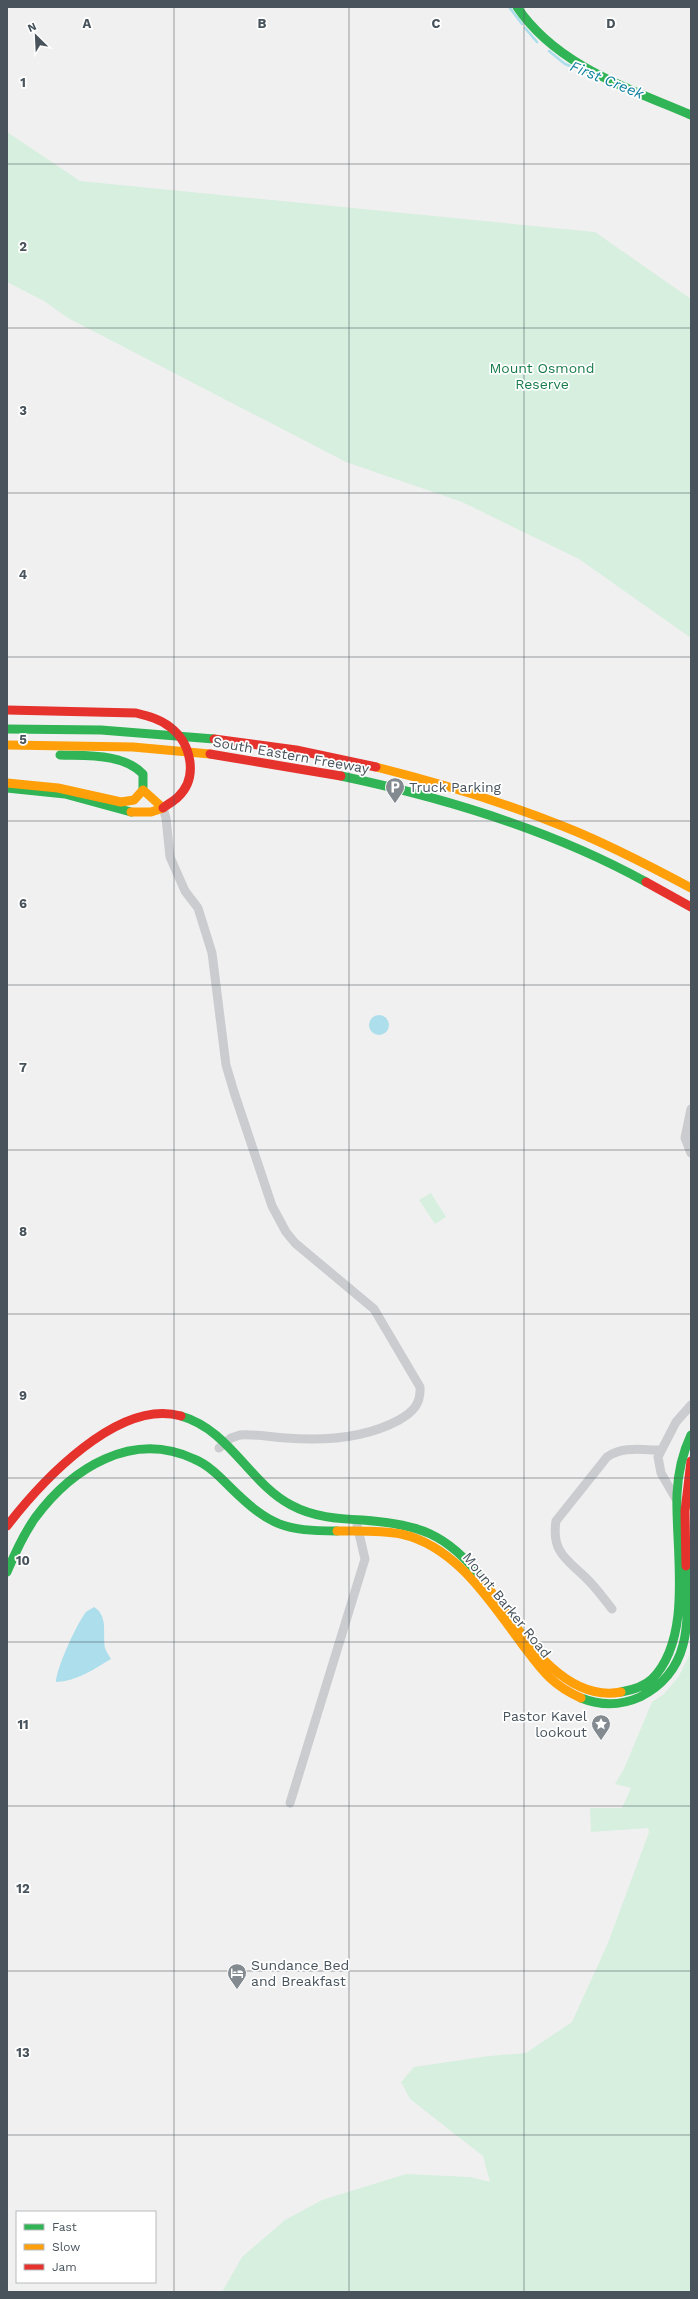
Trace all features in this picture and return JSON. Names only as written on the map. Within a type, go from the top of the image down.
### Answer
[{"type":"main road","points":[[517,7],[530,25],[544,40],[573,60],[613,80],[691,115]]},
{"type":"main road","points":[[7,710],[136,713],[150,715],[165,721],[177,731],[185,742],[188,750],[190,766],[187,782],[182,792],[164,810],[151,812],[132,812],[65,794],[7,788]]},
{"type":"main road","name":"South Eastern Freeway","points":[[7,729],[75,728],[197,737],[327,757],[404,774],[476,794],[518,808],[600,841],[691,888]]},
{"type":"main road","name":"South Eastern Freeway","points":[[7,745],[89,746],[175,750],[314,771],[435,799],[520,826],[561,842],[640,879],[691,907]]},
{"type":"main road","points":[[7,754],[68,756],[126,762],[136,766],[143,774],[143,790],[134,800],[121,802],[58,788],[7,783]]},
{"type":"main road","points":[[143,790],[164,810]]},
{"type":"main road","name":"Mount Barker Road","points":[[7,1526],[40,1485],[92,1442],[129,1421],[146,1416],[171,1414],[195,1421],[218,1437],[265,1485],[289,1504],[315,1513],[356,1519],[404,1523],[425,1529],[438,1535],[470,1562],[550,1666],[575,1686],[591,1692],[606,1695],[630,1690],[650,1681],[666,1662],[672,1648],[677,1612],[676,1499],[679,1467],[691,1435]]},
{"type":"main road","name":"Mount Barker Road","points":[[7,1572],[22,1538],[34,1518],[58,1491],[102,1459],[125,1450],[164,1449],[181,1452],[211,1471],[260,1514],[283,1527],[302,1530],[404,1534],[426,1541],[447,1554],[464,1570],[542,1672],[552,1682],[571,1696],[588,1702],[604,1704],[633,1701],[657,1687],[666,1679],[674,1668],[683,1650],[686,1627],[686,1499],[691,1461]]},
{"type":"street","points":[[164,810],[170,858],[176,867],[185,891],[198,908],[204,924],[215,970],[226,1065],[272,1206],[286,1232],[295,1243],[374,1309],[415,1377],[420,1395],[417,1405],[410,1414],[372,1432],[356,1436],[320,1439],[240,1435],[230,1438],[219,1448]]},
{"type":"street","points":[[691,1109],[685,1138],[691,1153]]},
{"type":"street","points":[[676,1499],[661,1473],[658,1457],[660,1450],[676,1422],[691,1405]]},
{"type":"street","points":[[612,1609],[595,1587],[568,1563],[561,1554],[556,1544],[554,1533],[556,1521],[607,1457],[616,1452],[627,1450],[660,1450]]},
{"type":"street","points":[[290,1803],[365,1559],[356,1519]]},
{"type":"green space","name":"Mount Osmond Reserve","points":[[7,132],[80,181],[595,232],[691,299],[691,638],[579,559],[462,502],[346,462],[68,318],[44,301],[7,282]]},
{"type":"green space","points":[[431,1193],[446,1217],[435,1224],[419,1200]]},
{"type":"green space","points":[[691,1652],[691,2292],[222,2292],[242,2257],[285,2220],[322,2200],[406,2174],[470,2177],[490,2182],[483,2156],[410,2099],[401,2082],[414,2067],[489,2056],[526,2053],[572,2022],[608,1943],[649,1832],[648,1828],[591,1832],[590,1808],[622,1808],[631,1788],[615,1784],[624,1769],[652,1702],[664,1694],[679,1676]]},
{"type":"water","points":[[379,1015],[386,1018],[389,1025],[386,1032],[379,1035],[372,1032],[369,1025],[372,1018]]},
{"type":"water","points":[[94,1607],[102,1615],[105,1648],[111,1659],[78,1677],[56,1682],[63,1657],[82,1618],[86,1612]]},
{"type":"waterway","name":"First Creek","points":[[509,7],[522,24]]},
{"type":"waterway","name":"First Creek","points":[[525,28],[537,42]]},
{"type":"waterway","name":"First Creek","points":[[549,51],[565,64],[573,67]]},
{"type":"traffic: fast","points":[[517,7],[533,27],[552,45],[573,60],[619,85],[691,115]]},
{"type":"traffic: fast","points":[[7,729],[101,730],[214,739]]},
{"type":"traffic: fast","points":[[60,755],[104,757],[125,762],[135,767],[143,774],[143,790]]},
{"type":"traffic: fast","points":[[341,776],[459,805],[536,831],[610,863],[646,882]]},
{"type":"traffic: fast","points":[[7,788],[65,794],[131,812]]},
{"type":"traffic: fast","points":[[181,1416],[198,1423],[213,1433],[263,1484],[291,1505],[326,1517],[399,1524],[415,1528],[443,1541],[469,1563],[482,1579]]},
{"type":"traffic: fast","points":[[621,1692],[634,1689],[649,1682],[665,1661],[673,1640],[678,1616],[680,1591],[677,1516],[679,1471],[691,1435]]},
{"type":"traffic: fast","points":[[7,1572],[20,1544],[35,1518],[50,1500],[67,1484],[85,1470],[105,1459],[126,1452],[148,1449],[171,1451],[194,1459],[205,1465],[257,1511],[268,1519],[279,1524],[304,1530],[337,1531]]},
{"type":"traffic: fast","points":[[581,1698],[603,1704],[633,1700],[658,1686],[670,1672],[679,1657],[684,1641],[687,1623],[686,1566]]},
{"type":"traffic: slow","points":[[7,745],[133,747],[210,754]]},
{"type":"traffic: slow","points":[[376,767],[471,794],[542,818],[613,848],[691,888]]},
{"type":"traffic: slow","points":[[7,783],[58,788],[121,802],[134,800],[143,790],[163,808],[151,812],[131,812]]},
{"type":"traffic: slow","points":[[337,1531],[377,1531],[401,1534],[421,1540],[439,1550],[470,1577],[484,1593],[547,1676],[562,1688],[581,1698]]},
{"type":"traffic: slow","points":[[482,1579],[523,1636],[540,1656],[558,1673],[577,1685],[598,1692],[621,1692]]},
{"type":"traffic: jam","points":[[7,710],[136,713],[154,718],[166,724],[183,742],[190,760],[190,770],[189,780],[185,789],[163,808]]},
{"type":"traffic: jam","points":[[214,739],[296,750],[376,767]]},
{"type":"traffic: jam","points":[[210,754],[341,776]]},
{"type":"traffic: jam","points":[[646,882],[691,907]]},
{"type":"traffic: jam","points":[[7,1526],[60,1467],[107,1431],[132,1419],[157,1414],[181,1416]]},
{"type":"traffic: jam","points":[[686,1566],[685,1511],[691,1461]]},
{"type":"place","name":"Truck Parking","points":[[395,804]]},
{"type":"place","name":"Pastor Kavel lookout","points":[[601,1741]]},
{"type":"place","name":"Sundance Bed and Breakfast","points":[[237,1990]]}]
